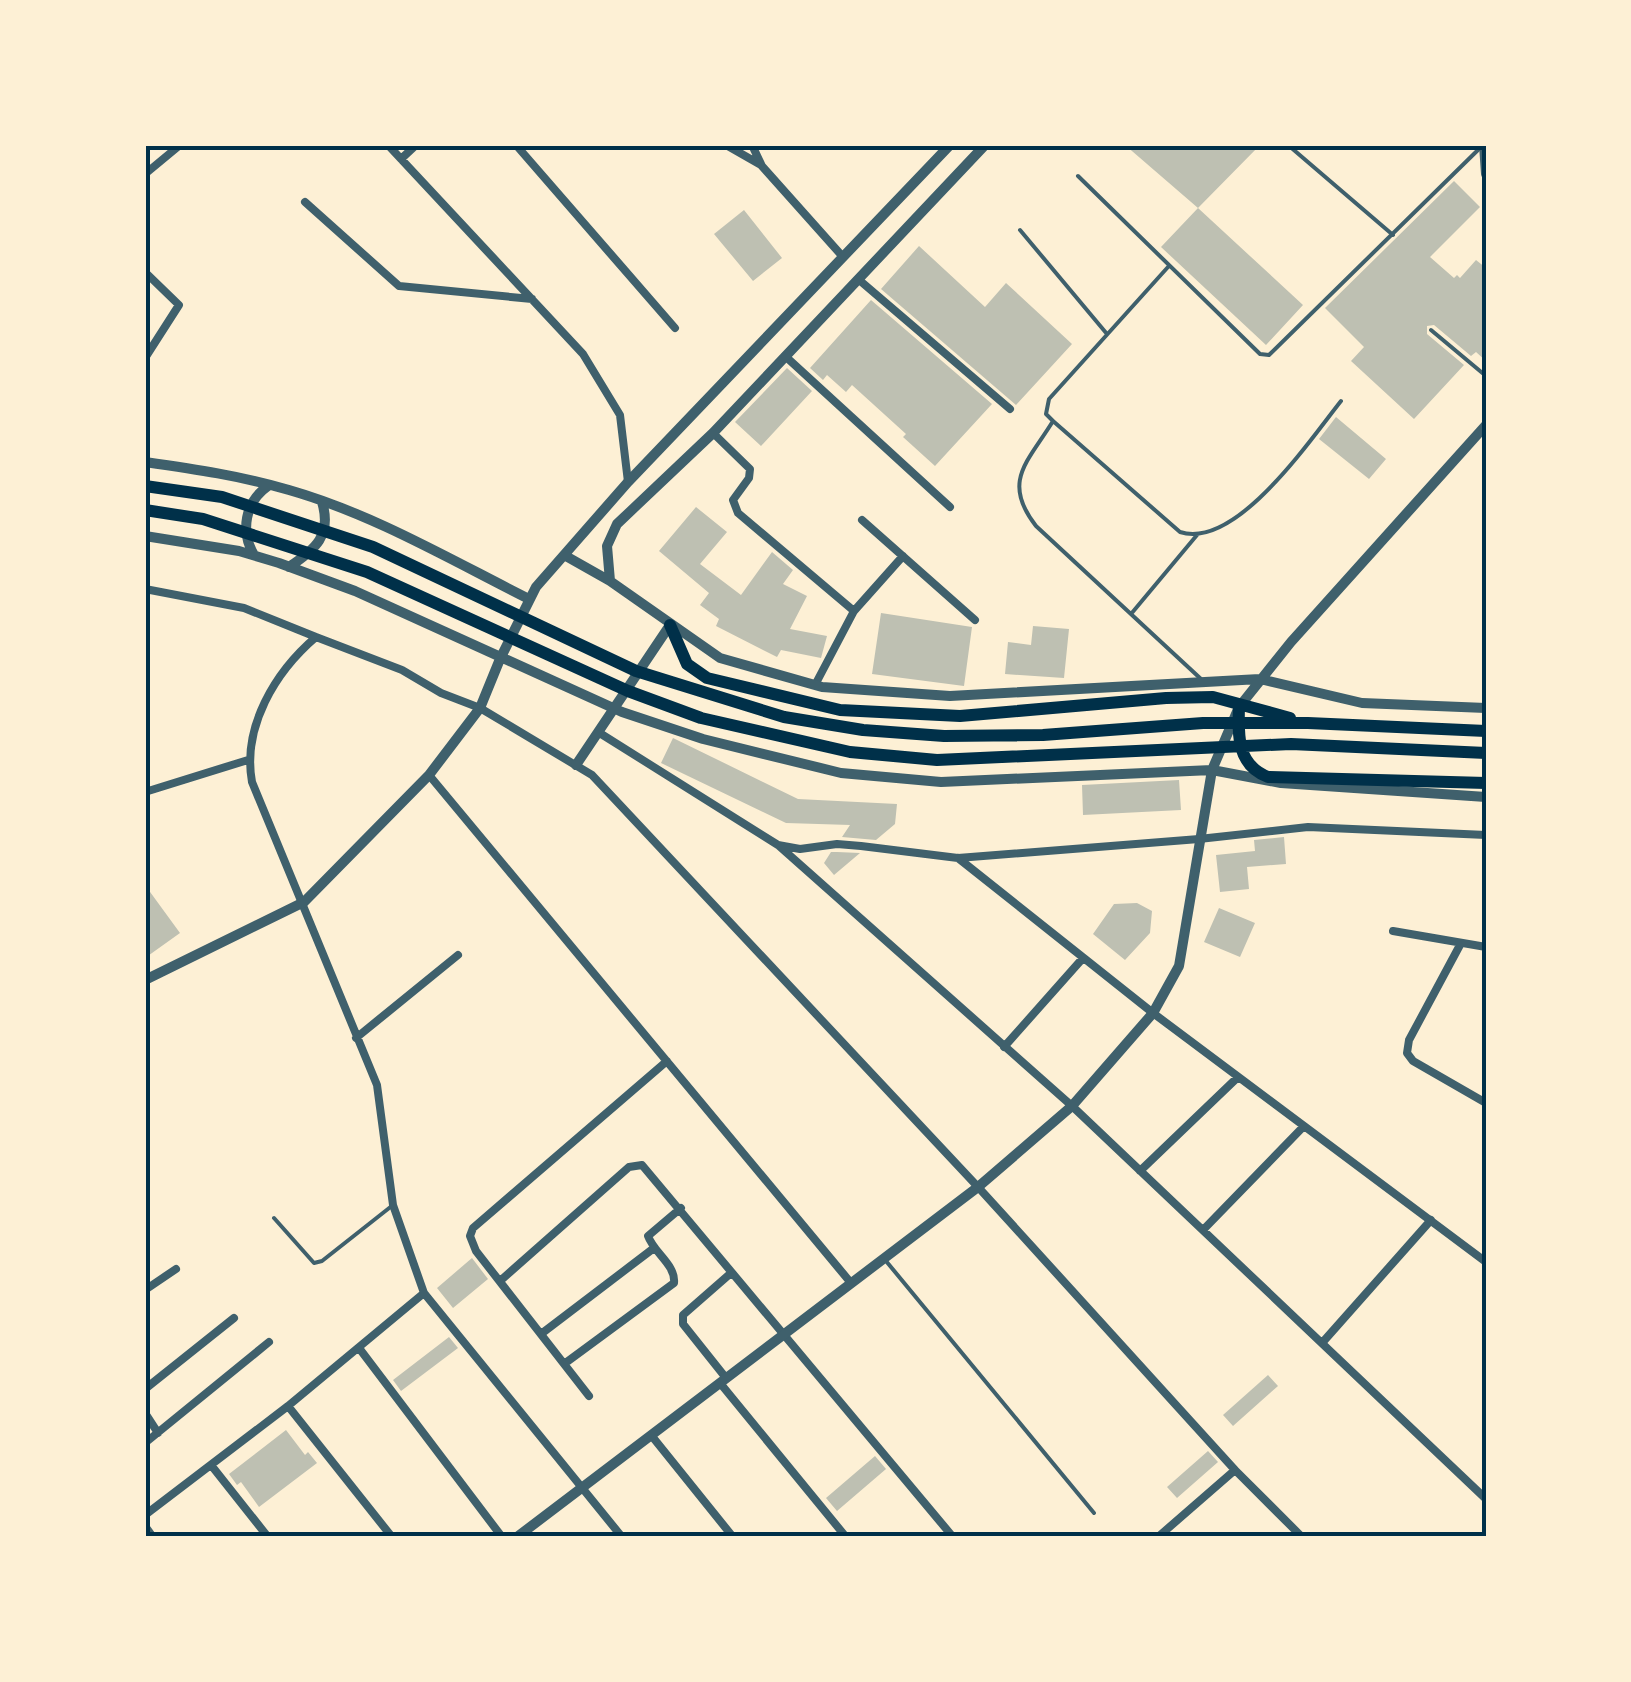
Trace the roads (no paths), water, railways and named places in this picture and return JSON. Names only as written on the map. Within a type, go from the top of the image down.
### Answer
[{"type":"highway","points":[[145,486],[222,497],[373,547],[636,672],[784,717],[864,730],[944,736],[1043,736],[1203,723],[1486,731]]},
{"type":"highway","points":[[145,510],[203,519],[367,572],[628,691],[701,718],[850,752],[937,760],[1291,744],[1486,753]]},
{"type":"highway","points":[[670,625],[687,664],[707,678],[840,710],[960,716],[1213,697],[1308,723]]},
{"type":"highway","points":[[1239,708],[1238,734],[1247,763],[1254,772],[1268,777],[1486,783]]},
{"type":"street","points":[[145,174],[180,145]]},
{"type":"street","points":[[388,145],[584,354],[620,414],[628,482]]},
{"type":"street","points":[[401,159],[416,145]]},
{"type":"street","points":[[516,145],[675,328]]},
{"type":"street","points":[[726,145],[761,166],[842,258]]},
{"type":"street","points":[[752,145],[761,166]]},
{"type":"street","points":[[145,980],[304,902],[429,775],[480,708],[529,599],[564,555],[628,482],[950,145]]},
{"type":"street","points":[[610,582],[607,546],[617,524],[713,433],[985,145]]},
{"type":"street","points":[[1483,145],[1486,174]]},
{"type":"street","points":[[305,202],[399,286],[532,298]]},
{"type":"street","points":[[145,272],[178,305],[145,358]]},
{"type":"street","points":[[858,279],[1010,410]]},
{"type":"street","points":[[786,356],[950,506]]},
{"type":"street","points":[[518,1537],[978,1187],[1072,1106],[1152,1013],[1180,966],[1212,770],[1239,708],[1260,679],[1486,425]]},
{"type":"street","points":[[713,433],[750,469],[749,478],[733,500],[738,514],[854,611]]},
{"type":"street","points":[[145,462],[231,476],[322,502],[380,525],[529,599]]},
{"type":"street","points":[[254,555],[246,537],[248,516],[254,500],[268,486]]},
{"type":"street","points":[[289,566],[308,554],[324,536],[327,525],[322,502]]},
{"type":"street","points":[[862,520],[975,620]]},
{"type":"street","points":[[145,536],[254,555],[289,566],[355,590],[613,709],[703,739],[858,775],[942,782],[1212,770],[1281,783],[1486,797]]},
{"type":"street","points":[[564,555],[720,658],[815,686],[950,696],[1260,679],[1362,703],[1486,708]]},
{"type":"street","points":[[815,686],[854,611],[903,556]]},
{"type":"street","points":[[145,589],[244,608],[402,670],[441,693],[480,708],[592,775],[978,1187],[1235,1470],[1302,1537]]},
{"type":"street","points":[[576,765],[670,625]]},
{"type":"street","points":[[316,637],[295,655],[259,712],[248,760],[252,782],[376,1085],[393,1205],[424,1294],[622,1537]]},
{"type":"street","points":[[598,732],[778,845],[1072,1106],[1486,1499]]},
{"type":"street","points":[[145,792],[248,760]]},
{"type":"street","points":[[429,775],[851,1283]]},
{"type":"street","points":[[778,845],[800,850],[837,844],[958,858],[1198,840],[1308,826],[1486,835]]},
{"type":"street","points":[[958,858],[1152,1013],[1486,1262]]},
{"type":"street","points":[[1392,931],[1486,947]]},
{"type":"street","points":[[1460,944],[1409,1040],[1407,1053],[1413,1062],[1486,1103]]},
{"type":"street","points":[[356,1038],[458,955]]},
{"type":"street","points":[[1004,1047],[1084,958]]},
{"type":"street","points":[[588,1396],[476,1252],[470,1236],[473,1228],[667,1061]]},
{"type":"street","points":[[1140,1171],[1238,1076]]},
{"type":"street","points":[[1203,1230],[1304,1126]]},
{"type":"street","points":[[500,1281],[636,1164],[646,1168],[952,1537]]},
{"type":"street","points":[[564,1364],[674,1283],[674,1272],[649,1241],[651,1232],[681,1208]]},
{"type":"street","points":[[1322,1342],[1431,1220]]},
{"type":"street","points":[[541,1334],[654,1248]]},
{"type":"street","points":[[146,1289],[176,1269]]},
{"type":"street","points":[[732,1272],[682,1314],[683,1324],[846,1537]]},
{"type":"street","points":[[145,1515],[288,1406],[424,1294]]},
{"type":"street","points":[[145,1389],[234,1318]]},
{"type":"street","points":[[145,1443],[269,1342]]},
{"type":"street","points":[[358,1348],[502,1537]]},
{"type":"street","points":[[288,1406],[392,1537]]},
{"type":"street","points":[[145,1414],[158,1432]]},
{"type":"street","points":[[651,1435],[733,1537]]},
{"type":"street","points":[[211,1465],[268,1537]]},
{"type":"street","points":[[1158,1537],[1235,1470]]},
{"type":"street","points":[[145,1526],[153,1537]]},
{"type":"lane","points":[[1288,145],[1393,235]]},
{"type":"lane","points":[[1078,176],[1260,354],[1269,356],[1483,145]]},
{"type":"lane","points":[[1020,230],[1107,334]]},
{"type":"lane","points":[[1168,267],[1049,400],[1046,414],[1180,532],[1198,535]]},
{"type":"lane","points":[[1431,330],[1486,376]]},
{"type":"lane","points":[[1131,614],[1198,535],[1236,520],[1253,504],[1341,401]]},
{"type":"lane","points":[[1053,421],[1020,475],[1017,494],[1024,510],[1036,526],[1204,682]]},
{"type":"lane","points":[[274,1218],[314,1263],[322,1261],[393,1205]]},
{"type":"lane","points":[[883,1258],[1094,1513]]}]
